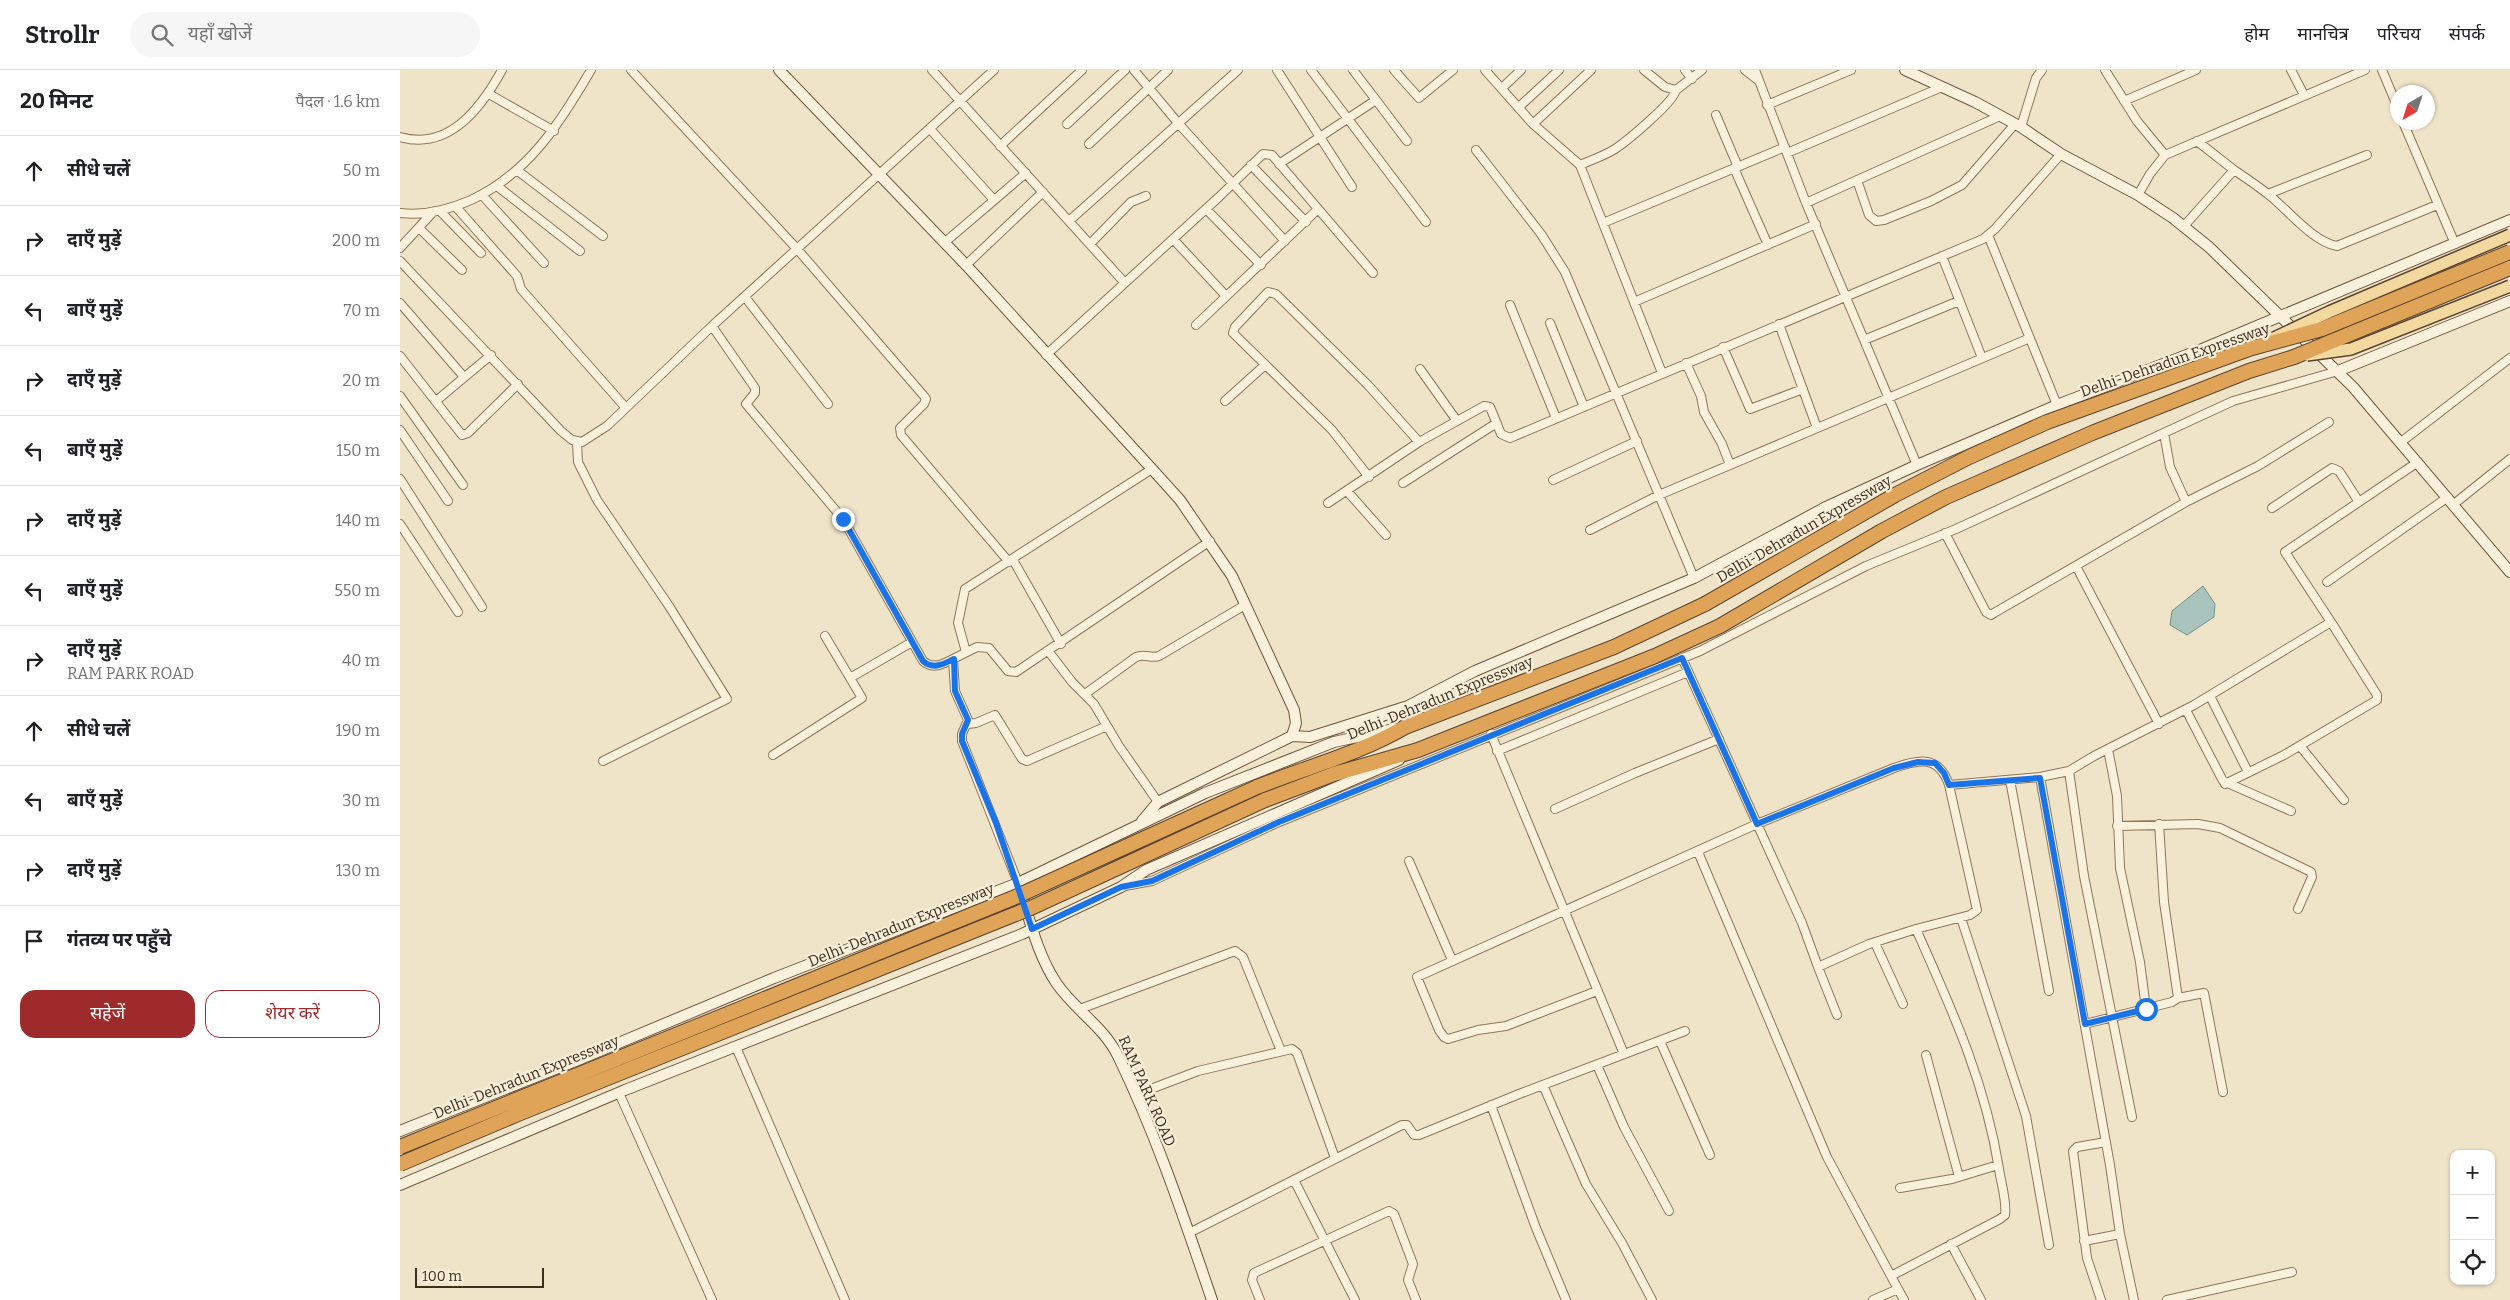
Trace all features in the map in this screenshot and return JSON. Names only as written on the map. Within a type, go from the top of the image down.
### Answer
[{"type":"highway","name":"Delhi-Dehradun Expressway","points":[[400,1147],[1013,898],[1257,787],[1315,764],[1377,743],[1405,727],[1614,647],[1705,604],[1895,495],[1969,457],[2047,422],[2252,348],[2322,329],[2510,252]]},
{"type":"highway","name":"Delhi-Dehradun Expressway","points":[[400,1164],[527,1110],[1033,907],[1265,800],[1334,774],[1418,750],[1655,656],[1720,626],[1882,531],[1946,497],[2092,433],[2243,374],[2294,357],[2510,268]]},
{"type":"main road","points":[[2252,348],[2328,312],[2510,235]]},
{"type":"main road","points":[[2294,357],[2351,349],[2510,286]]},
{"type":"street","points":[[400,137],[424,140],[446,134],[472,115],[489,94],[502,70]]},
{"type":"street","points":[[400,213],[437,212],[456,207],[482,195],[518,171],[554,131],[591,70]]},
{"type":"street","points":[[631,70],[798,250],[924,396],[926,400],[924,404],[900,428],[901,435],[1011,561],[1061,644]]},
{"type":"street","points":[[779,70],[966,265],[1180,500],[1210,541],[1232,576],[1294,710],[1296,723],[1292,736]]},
{"type":"street","points":[[932,70],[1124,282]]},
{"type":"street","points":[[400,261],[561,431],[577,442],[589,440],[994,70]]},
{"type":"street","points":[[1000,146],[1082,70]]},
{"type":"street","points":[[1067,124],[1125,70]]},
{"type":"street","points":[[1134,70],[1178,123],[1285,241]]},
{"type":"street","points":[[1089,144],[1168,70]]},
{"type":"street","points":[[1069,221],[1238,70]]},
{"type":"street","points":[[1277,70],[1352,187]]},
{"type":"street","points":[[1311,70],[1426,222]]},
{"type":"street","points":[[1353,70],[1407,141]]},
{"type":"street","points":[[1394,70],[1419,98],[1453,70]]},
{"type":"street","points":[[1485,70],[1533,124],[1580,165],[1662,373]]},
{"type":"street","points":[[1502,88],[1521,70]]},
{"type":"street","points":[[1519,107],[1559,70]]},
{"type":"street","points":[[1533,124],[1591,70]]},
{"type":"street","points":[[1644,70],[1665,87],[1676,90]]},
{"type":"street","points":[[1685,70],[1692,79]]},
{"type":"street","points":[[1580,165],[1608,153],[1624,143],[1670,102],[1676,90],[1702,70]]},
{"type":"street","points":[[1745,70],[1758,80]]},
{"type":"street","points":[[1755,70],[1806,203],[1917,465]]},
{"type":"street","points":[[1768,105],[1851,70]]},
{"type":"street","points":[[1905,70],[2018,126],[2061,154],[2138,196],[2184,226],[2209,247],[2279,317],[2338,371],[2451,500],[2510,572]]},
{"type":"street","points":[[1857,180],[1869,215],[1876,221],[1884,220],[1931,201],[1962,185],[2018,126],[2034,74],[2042,70]]},
{"type":"street","points":[[2105,70],[2137,121],[2165,155]]},
{"type":"street","points":[[2124,101],[2196,70]]},
{"type":"street","points":[[2291,70],[2304,96]]},
{"type":"street","points":[[2138,196],[2150,174],[2165,155],[2364,70]]},
{"type":"street","points":[[2382,70],[2390,89]]},
{"type":"street","points":[[1603,223],[1736,168],[1786,150],[1942,87]]},
{"type":"street","points":[[489,94],[554,131]]},
{"type":"street","points":[[1280,164],[1376,100]]},
{"type":"street","points":[[1716,115],[1768,244]]},
{"type":"street","points":[[1806,203],[2000,116]]},
{"type":"street","points":[[930,129],[994,200]]},
{"type":"street","points":[[2406,130],[2437,205],[2456,244]]},
{"type":"street","points":[[2197,141],[2268,194],[2318,238],[2329,245],[2337,246],[2437,205]]},
{"type":"street","points":[[1476,150],[1523,210],[1561,265],[1694,578]]},
{"type":"street","points":[[1046,355],[1233,184],[1250,165],[1260,156],[1267,153],[1280,164],[1317,210],[1373,273]]},
{"type":"street","points":[[1328,503],[1419,442],[1488,405],[1501,434],[1510,438],[1988,235],[2061,154]]},
{"type":"street","points":[[2268,194],[2367,155]]},
{"type":"street","points":[[1250,165],[1306,222]]},
{"type":"street","points":[[2184,226],[2234,170]]},
{"type":"street","points":[[518,171],[603,236]]},
{"type":"street","points":[[944,243],[1026,173]]},
{"type":"street","points":[[497,186],[580,251]]},
{"type":"street","points":[[966,265],[1043,192]]},
{"type":"street","points":[[482,195],[544,263]]},
{"type":"street","points":[[1090,244],[1131,202],[1146,196]]},
{"type":"street","points":[[456,207],[517,276],[521,289],[626,408]]},
{"type":"street","points":[[1206,209],[1262,265]]},
{"type":"street","points":[[1196,324],[1262,265],[1317,210]]},
{"type":"street","points":[[400,248],[437,212]]},
{"type":"street","points":[[437,212],[481,252]]},
{"type":"street","points":[[1140,824],[1158,802],[1292,736],[1310,737],[1408,706],[1475,671],[1694,578],[1809,516],[1917,465],[2057,405],[2279,317],[2510,220]]},
{"type":"street","points":[[1634,302],[1816,224]]},
{"type":"street","points":[[419,228],[462,270]]},
{"type":"street","points":[[1988,235],[2057,405]]},
{"type":"street","points":[[1173,239],[1226,296]]},
{"type":"street","points":[[1942,256],[1982,358]]},
{"type":"street","points":[[1369,477],[1332,430],[1233,333],[1235,328],[1270,291],[1368,385],[1419,442]]},
{"type":"street","points":[[745,297],[828,404]]},
{"type":"street","points":[[1864,340],[1959,301]]},
{"type":"street","points":[[1121,887],[1152,881],[1279,822],[1491,734],[1682,658],[1866,566],[1944,533],[2233,400],[2338,371],[2510,301]]},
{"type":"street","points":[[400,303],[464,377]]},
{"type":"street","points":[[1510,305],[1556,418]]},
{"type":"street","points":[[1550,323],[1584,407]]},
{"type":"street","points":[[1779,324],[1817,428]]},
{"type":"street","points":[[712,326],[755,388],[755,393],[746,404],[843,519],[912,642],[927,664],[938,666],[977,647],[989,648],[1012,673],[1016,672],[1061,644],[1210,541]]},
{"type":"street","points":[[1590,530],[1659,495],[1730,464],[2030,338]]},
{"type":"street","points":[[1723,347],[1750,409],[1802,389]]},
{"type":"street","points":[[436,401],[491,355]]},
{"type":"street","points":[[400,356],[459,433],[466,435],[518,384]]},
{"type":"street","points":[[2401,442],[2510,358]]},
{"type":"street","points":[[1686,363],[1698,388],[1704,412],[1722,444],[1730,464]]},
{"type":"street","points":[[1225,401],[1265,365]]},
{"type":"street","points":[[1420,369],[1456,421]]},
{"type":"street","points":[[400,396],[463,485]]},
{"type":"street","points":[[1944,533],[1988,615],[2186,502],[2258,466],[2329,422]]},
{"type":"street","points":[[1404,483],[1497,424]]},
{"type":"street","points":[[400,430],[448,501]]},
{"type":"street","points":[[2164,433],[2170,467],[2186,502]]},
{"type":"street","points":[[1553,480],[1637,441]]},
{"type":"street","points":[[577,442],[578,462],[597,500],[669,606],[727,699],[603,761]]},
{"type":"street","points":[[2327,582],[2510,459]]},
{"type":"street","points":[[2225,784],[2300,746],[2378,700],[2377,695],[2285,552],[2418,462]]},
{"type":"street","points":[[2272,508],[2332,468],[2339,471],[2359,502]]},
{"type":"street","points":[[966,652],[958,623],[963,592],[968,586],[1011,561],[1152,470]]},
{"type":"street","points":[[400,479],[482,607]]},
{"type":"street","points":[[1348,491],[1386,535]]},
{"type":"street","points":[[400,524],[458,612]]},
{"type":"street","points":[[2076,566],[2159,724]]},
{"type":"street","points":[[1085,694],[1136,657],[1144,655],[1151,658],[1159,656],[1245,605]]},
{"type":"street","points":[[1949,785],[2040,778],[2069,771],[2186,710],[2331,622]]},
{"type":"street","points":[[773,755],[860,700],[861,695],[825,636]]},
{"type":"street","points":[[850,678],[912,642]]},
{"type":"street","points":[[1049,652],[1098,709],[1107,726],[1158,802]]},
{"type":"street","points":[[1682,658],[1802,923],[1837,1015]]},
{"type":"street","points":[[954,659],[955,691],[968,724]]},
{"type":"street","points":[[1497,751],[1688,672]]},
{"type":"street","points":[[2210,696],[2248,772]]},
{"type":"street","points":[[2186,710],[2220,778],[2225,784],[2290,811]]},
{"type":"street","points":[[968,724],[976,723],[994,715],[1022,759],[1027,761],[1107,726]]},
{"type":"street","points":[[968,724],[962,734],[962,741],[1018,883]]},
{"type":"street","points":[[400,1132],[774,978],[1018,883],[1205,793],[1334,742],[1405,727]]},
{"type":"street","points":[[1491,734],[1624,1054]]},
{"type":"street","points":[[1555,809],[1635,773],[1719,739]]},
{"type":"street","points":[[2300,746],[2344,800]]},
{"type":"street","points":[[2108,749],[2114,774],[2120,868],[2140,962],[2146,1009]]},
{"type":"street","points":[[400,1185],[619,1093],[1032,929],[1121,887],[1146,870],[1208,845],[1277,812],[1376,772],[1418,750]]},
{"type":"street","points":[[1598,991],[1506,1026],[1478,1030],[1448,1038],[1442,1034],[1417,977],[1757,824],[1906,764],[1935,763],[1944,773],[1949,785],[1977,907],[1974,914],[1916,929],[1875,943],[1818,967]]},
{"type":"street","points":[[2069,771],[2084,876],[2132,1117]]},
{"type":"street","points":[[2040,778],[2106,1142],[2120,1234],[2134,1300]]},
{"type":"street","points":[[2010,780],[2049,991]]},
{"type":"street","points":[[2159,824],[2164,902],[2178,998]]},
{"type":"street","points":[[2117,826],[2198,824],[2220,828],[2310,869],[2312,877],[2298,909]]},
{"type":"street","points":[[1698,852],[1827,1157],[1904,1300]]},
{"type":"street","points":[[1409,861],[1452,960]]},
{"type":"street","name":"RAM PARK ROAD","points":[[1018,883],[1032,929],[1050,971],[1058,985],[1108,1039],[1135,1095],[1189,1233],[1212,1300]]},
{"type":"street","points":[[1960,918],[2026,1116],[2049,1245]]},
{"type":"street","points":[[1891,1276],[2005,1215],[1992,1125],[1959,1024],[1916,929]]},
{"type":"street","points":[[1875,943],[1903,1004]]},
{"type":"street","points":[[1080,1009],[1235,951],[1243,958],[1281,1051]]},
{"type":"street","points":[[2085,1024],[2204,992],[2223,1092]]},
{"type":"street","points":[[1189,1233],[1402,1125],[1407,1125],[1416,1136],[1543,1084],[1685,1031]]},
{"type":"street","points":[[1660,1041],[1710,1155]]},
{"type":"street","points":[[736,1047],[845,1300]]},
{"type":"street","points":[[1135,1095],[1198,1071],[1292,1049],[1297,1053],[1335,1158]]},
{"type":"street","points":[[1926,1055],[1959,1177]]},
{"type":"street","points":[[1597,1065],[1624,1127],[1670,1211]]},
{"type":"street","points":[[1543,1084],[1586,1184],[1622,1243],[1652,1300]]},
{"type":"street","points":[[619,1093],[712,1300]]},
{"type":"street","points":[[1491,1105],[1536,1228],[1566,1300]]},
{"type":"street","points":[[2101,1300],[2084,1241],[2073,1151],[2077,1147],[2106,1142]]},
{"type":"street","points":[[1900,1188],[1959,1177],[1998,1165]]},
{"type":"street","points":[[1294,1180],[1355,1300]]},
{"type":"street","points":[[1260,1300],[1252,1280],[1254,1273],[1386,1212],[1391,1212],[1413,1264],[1408,1280],[1416,1300]]},
{"type":"street","points":[[2084,1241],[2120,1234]]},
{"type":"street","points":[[1952,1244],[1981,1300]]},
{"type":"street","points":[[2166,1300],[2292,1272]]},
{"type":"street","points":[[1874,1300],[1898,1289]]},
{"type":"water","points":[[2203,586],[2215,604],[2214,617],[2187,635],[2170,625],[2172,611]]},
{"type":"route","points":[[843,519],[923,661],[932,666],[938,666],[954,659],[955,691],[968,720],[968,724],[962,734],[962,741],[996,823],[1018,883],[1032,929],[1107,892],[1121,887],[1152,881],[1279,822],[1682,658],[1757,824],[1894,768],[1918,762],[1935,763],[1944,773],[1949,785],[2040,778],[2085,1024],[2146,1009]]}]
